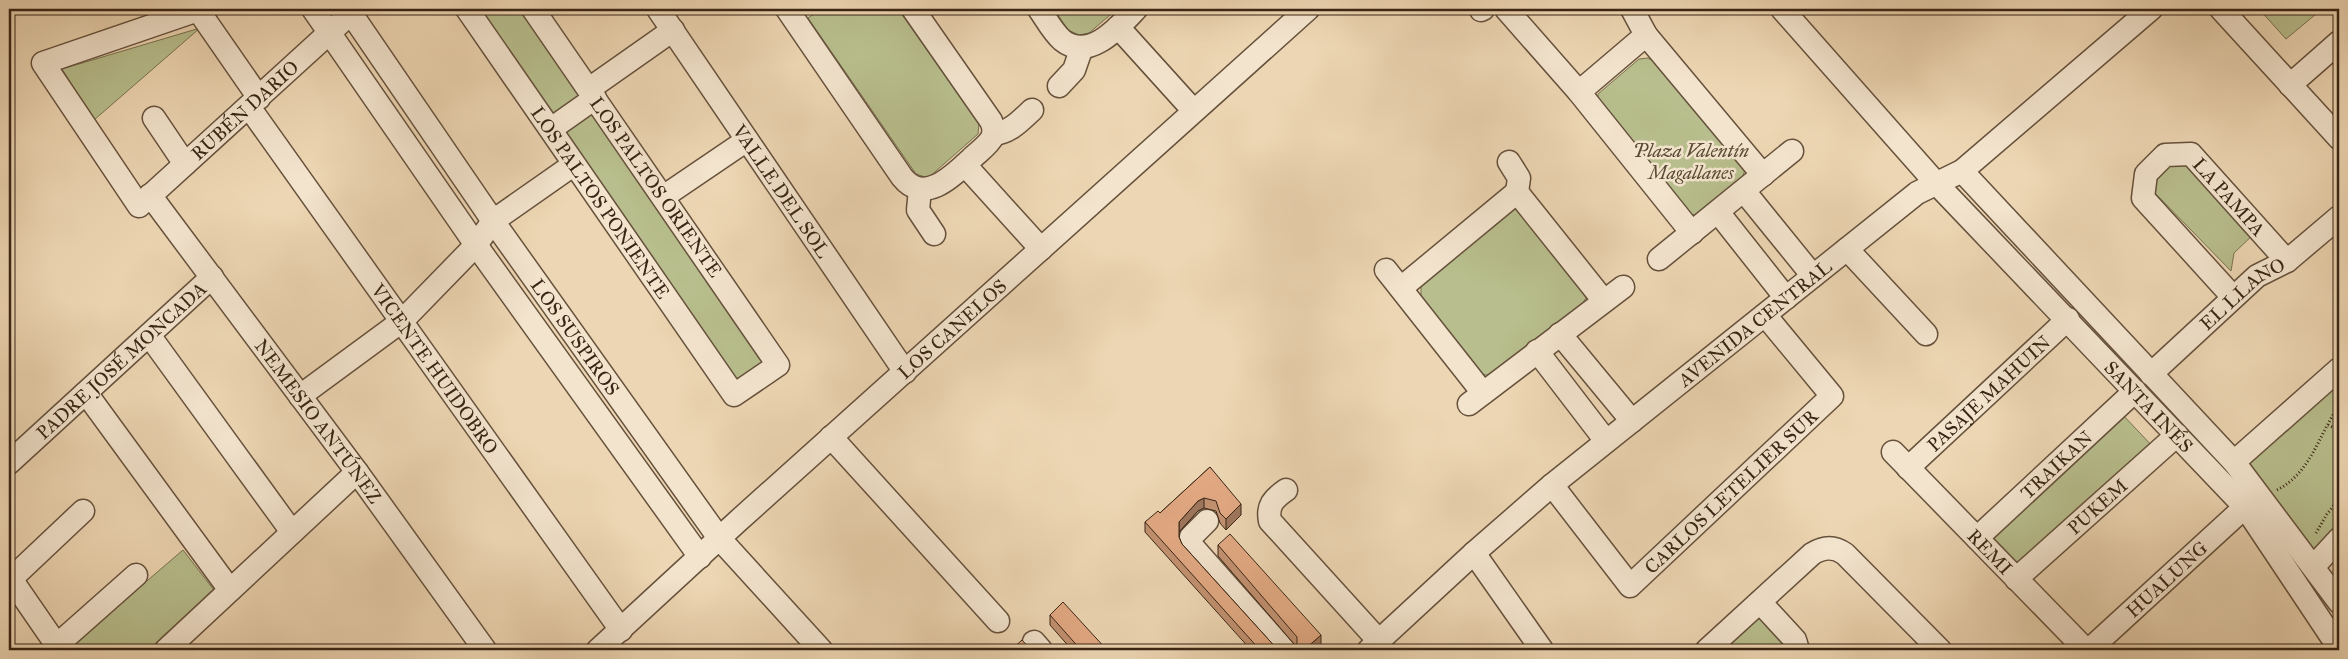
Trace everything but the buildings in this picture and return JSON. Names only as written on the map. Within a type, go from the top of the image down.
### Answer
[{"type":"street","name":"LOS SUSPIROS","points":[[313,9],[476,245],[700,557]]},
{"type":"street","name":"LOS PALTOS PONIENTE","points":[[467,9],[551,128],[573,165],[734,395],[778,364]]},
{"type":"street","name":"LOS PALTOS ORIENTE","points":[[533,9],[778,364]]},
{"type":"street","name":"VALLE DEL SOL","points":[[658,9],[905,372]]},
{"type":"street","points":[[787,9],[902,177],[920,189],[929,189],[941,185],[965,165],[990,140],[993,134],[991,121],[914,9]]},
{"type":"street","points":[[1039,9],[1063,41],[1082,47],[1096,43],[1136,9]]},
{"type":"street","name":"LOS CANELOS","points":[[598,650],[719,538],[1193,110],[1308,9]]},
{"type":"street","points":[[1506,9],[1579,92],[1692,233]]},
{"type":"street","points":[[1632,9],[1646,35],[1763,175]]},
{"type":"street","name":"SANTA INÉS","points":[[1782,9],[1936,182],[2177,435],[2253,502],[2314,566],[2339,602]]},
{"type":"street","name":"AVENIDA CENTRAL","points":[[1374,645],[1474,552],[1552,485],[1917,193],[1936,182],[1962,171],[2151,9]]},
{"type":"street","points":[[2221,9],[2339,138]]},
{"type":"street","name":"NEMESIO ANTÚNEZ","points":[[198,10],[43,63],[144,201],[212,277],[486,650]]},
{"type":"street","name":"VICENTE HUIDOBRO","points":[[198,10],[254,103],[402,322],[621,630]]},
{"type":"street","name":"LOS SUSPIROS","points":[[349,11],[492,221],[719,538],[821,650]]},
{"type":"street","name":"RUBÉN DARIO","points":[[144,201],[254,103],[329,33],[349,11]]},
{"type":"street","points":[[1118,26],[1193,110]]},
{"type":"street","points":[[551,128],[673,30]]},
{"type":"street","points":[[1579,92],[1646,35]]},
{"type":"street","points":[[2290,85],[2339,42]]},
{"type":"street","points":[[1059,86],[1074,70],[1082,47]]},
{"type":"street","points":[[993,134],[1000,134],[1010,129],[1032,110]]},
{"type":"street","points":[[154,118],[185,164]]},
{"type":"street","points":[[663,197],[747,140]]},
{"type":"street","points":[[1659,259],[1792,152]]},
{"type":"street","name":"LA PAMPA","points":[[2234,297],[2143,198],[2146,174],[2165,155],[2191,154],[2287,261]]},
{"type":"street","points":[[1401,288],[1517,192],[1519,178],[1509,162]]},
{"type":"street","points":[[300,396],[402,322],[476,245],[492,221],[573,165]]},
{"type":"street","points":[[965,165],[1041,249]]},
{"type":"street","name":"SANTA INÉS","points":[[1962,171],[2234,462],[2253,502],[2339,648]]},
{"type":"street","points":[[920,189],[918,210],[934,234]]},
{"type":"street","points":[[1744,191],[1813,276]]},
{"type":"street","points":[[1517,192],[1604,301]]},
{"type":"street","points":[[1718,212],[1786,298]]},
{"type":"street","name":"EL LLANO","points":[[2151,374],[2257,276],[2287,261],[2339,217]]},
{"type":"street","points":[[1847,249],[1926,334]]},
{"type":"street","points":[[1386,270],[1401,288],[1476,399],[1623,287]]},
{"type":"street","name":"PADRE JOSÉ MONCADA","points":[[9,463],[212,277]]},
{"type":"street","name":"CARLOS LETELIER SUR","points":[[1552,485],[1630,586],[1832,396],[1765,315]]},
{"type":"street","name":"PASAJE MAHUIN","points":[[1908,468],[2068,319]]},
{"type":"street","points":[[1560,334],[1632,421]]},
{"type":"street","points":[[149,335],[292,532]]},
{"type":"street","points":[[1537,351],[1606,441]]},
{"type":"street","points":[[2234,462],[2339,369]]},
{"type":"street","name":"TRAIKAN","points":[[1977,538],[2135,391]]},
{"type":"street","points":[[86,392],[230,590]]},
{"type":"street","name":"PUKEM","points":[[2016,579],[2177,435]]},
{"type":"street","points":[[831,437],[998,621]]},
{"type":"street","name":"REMI","points":[[1893,452],[2088,650]]},
{"type":"street","points":[[166,650],[357,472]]},
{"type":"street","points":[[1286,490],[1272,502],[1268,511],[1270,521],[1374,645]]},
{"type":"street","name":"HUALUNG","points":[[2088,650],[2253,502]]},
{"type":"street","points":[[83,511],[10,578],[58,648],[136,576]]},
{"type":"street","points":[[1207,521],[1191,537],[1192,546],[1284,650]]},
{"type":"street","points":[[2314,566],[2339,539]]},
{"type":"street","points":[[1707,650],[1812,554],[1822,549],[1834,548],[1845,554],[1939,650]]},
{"type":"street","points":[[1474,552],[1542,650]]},
{"type":"street","points":[[1760,602],[1796,640],[1798,650]]},
{"type":"path","points":[[2253,502],[2287,484],[2300,472],[2318,448],[2339,406]]},
{"type":"path","points":[[2328,425],[2339,430]]},
{"type":"green space","points":[[473,9],[524,9],[769,359],[742,384],[728,377]]},
{"type":"green space","points":[[821,9],[898,9],[979,123],[978,134],[928,178],[916,174],[808,18]]},
{"type":"green space","points":[[1054,9],[1117,9],[1089,33],[1079,35],[1068,30]]},
{"type":"green space","points":[[2259,9],[2322,9],[2286,39]]},
{"type":"green space","points":[[200,28],[94,120],[62,69]]},
{"type":"green space","name":"Plaza Valentín Magallanes","points":[[1648,58],[1658,64],[1746,166],[1743,176],[1697,215],[1686,214],[1598,105],[1598,94],[1639,59]]},
{"type":"green space","points":[[2185,160],[2257,231],[2234,253],[2231,271],[2153,191],[2159,173],[2167,161]]},
{"type":"green space","points":[[1518,209],[1585,288],[1586,298],[1580,307],[1491,376],[1477,373],[1421,299],[1421,285],[1510,210]]},
{"type":"green space","points":[[2339,383],[2339,528],[2314,552],[2250,476],[2250,461]]},
{"type":"green space","points":[[2121,413],[2155,449],[2022,564],[2013,564],[1988,539]]},
{"type":"green space","points":[[183,550],[217,594],[156,650],[74,650],[71,646]]},
{"type":"green space","points":[[1756,617],[1767,620],[1790,650],[1720,650]]}]
